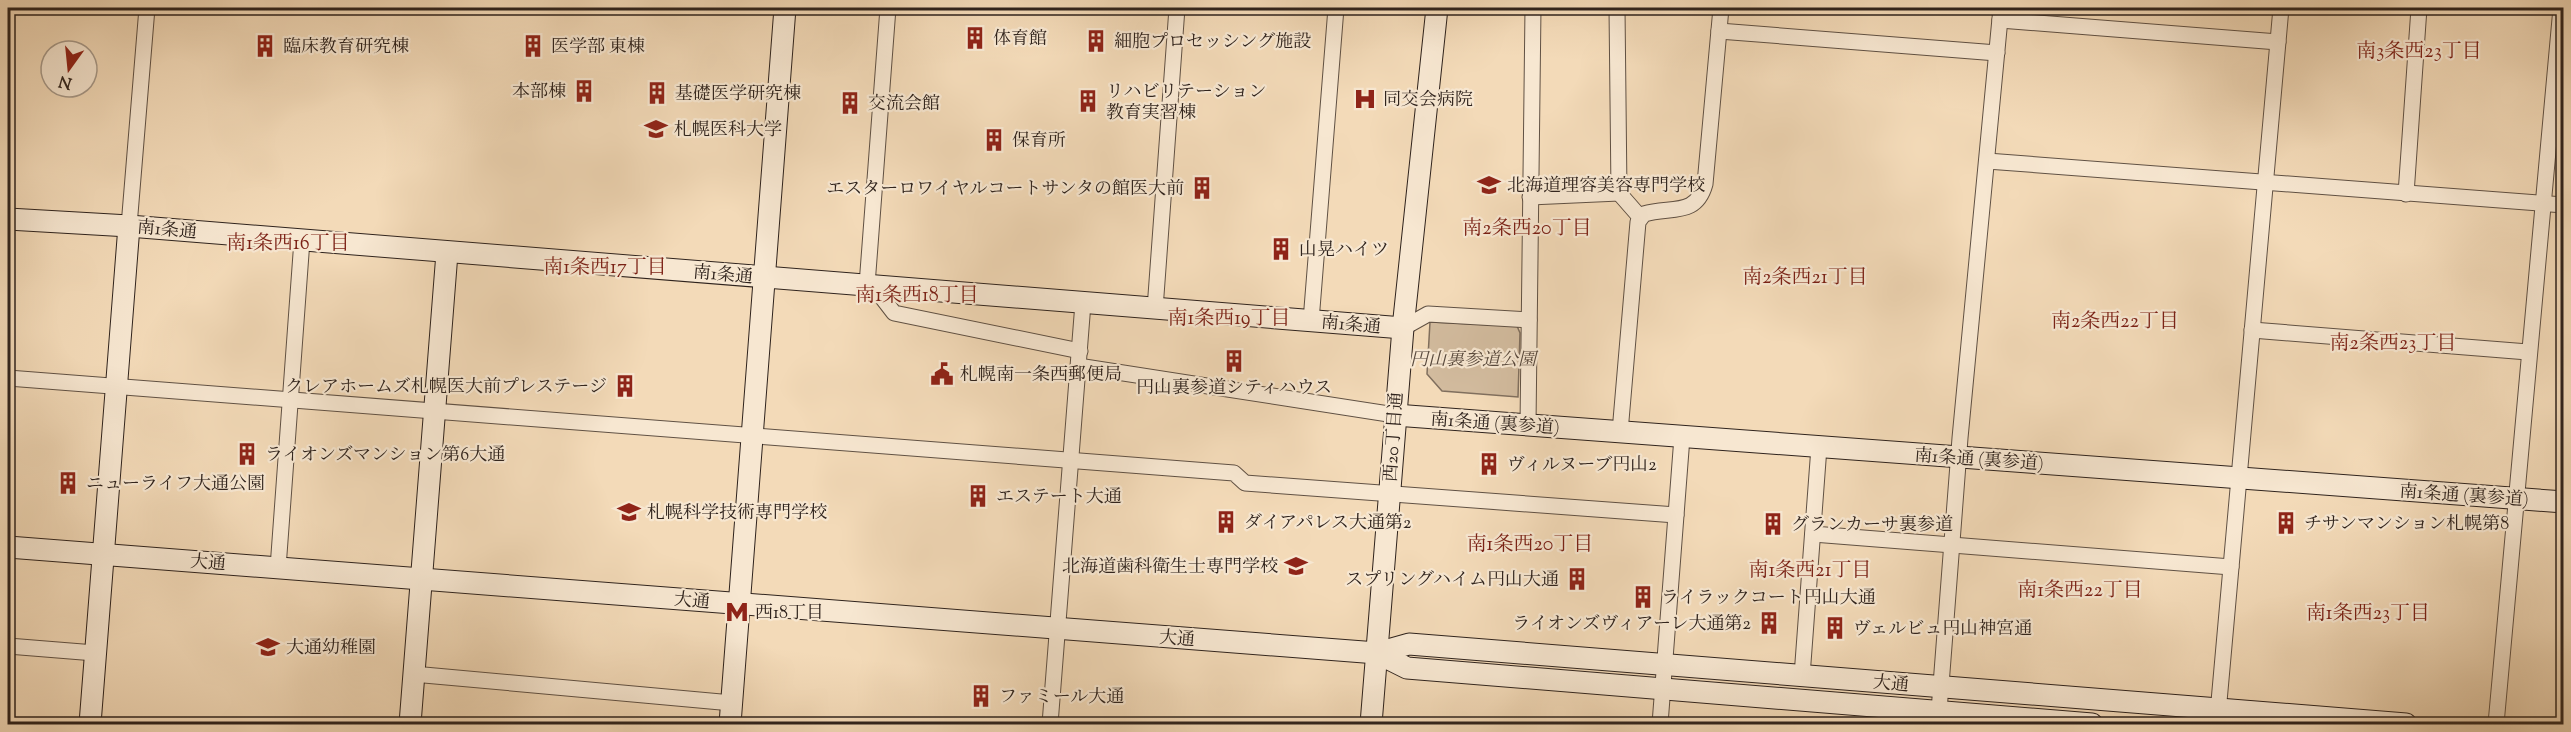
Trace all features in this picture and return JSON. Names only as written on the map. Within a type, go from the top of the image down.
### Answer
[{"type":"street","points":[[90,724],[147,8]]},
{"type":"street","points":[[730,724],[785,8]]},
{"type":"street","points":[[888,8],[870,286],[894,313],[1079,358],[1395,415]]},
{"type":"street","points":[[1155,309],[1178,8]]},
{"type":"street","points":[[1311,321],[1336,8]]},
{"type":"street","name":"西20丁目通","points":[[1371,724],[1402,328],[1437,8]]},
{"type":"street","points":[[1528,425],[1533,8]]},
{"type":"street","points":[[1617,8],[1619,193],[1640,217]]},
{"type":"street","points":[[1620,432],[1637,228],[1640,217],[1650,212],[1684,208],[1699,200],[1703,193],[1721,8]]},
{"type":"street","points":[[2217,717],[2281,8]]},
{"type":"street","points":[[2406,194],[2419,8]]},
{"type":"street","points":[[2496,724],[2560,13]]},
{"type":"street","points":[[1938,718],[1959,457],[2000,14],[2278,42]]},
{"type":"street","points":[[1719,31],[1997,53]]},
{"type":"street","points":[[1987,161],[2564,205]]},
{"type":"street","points":[[1530,197],[1619,193]]},
{"type":"street","name":"南1条通","points":[[8,219],[129,226],[1402,328]]},
{"type":"street","points":[[278,568],[302,240]]},
{"type":"street","points":[[410,724],[447,253]]},
{"type":"street","points":[[1050,724],[1083,303]]},
{"type":"street","points":[[1402,328],[1428,314],[1529,320]]},
{"type":"street","points":[[2252,330],[2529,352]]},
{"type":"street","points":[[8,378],[1234,473],[1245,483],[1676,515]]},
{"type":"street","name":"南1条通 (裏参道)","points":[[1395,415],[2564,502]]},
{"type":"street","points":[[1660,724],[1682,437]]},
{"type":"street","points":[[1802,676],[1820,447]]},
{"type":"street","points":[[1813,534],[2231,567]]},
{"type":"street","name":"大通","points":[[8,547],[1377,653],[1409,644],[1941,687],[2217,717],[2406,724]]},
{"type":"street","points":[[8,646],[95,653]]},
{"type":"street","name":"大通","points":[[1377,653],[1407,668],[1663,689],[1938,718],[2092,724]]},
{"type":"street","points":[[413,674],[732,703]]},
{"type":"green space","name":"円山裏参道公園","points":[[1430,322],[1517,326],[1520,333],[1518,397],[1442,391],[1427,374]]},
{"type":"place","name":"体育館","points":[[975,38]]},
{"type":"place","name":"細胞プロセッシング施設","points":[[1096,41]]},
{"type":"place","name":"臨床教育研究棟","points":[[265,46]]},
{"type":"place","name":"医学部 東棟","points":[[533,46]]},
{"type":"place","name":"本部棟","points":[[584,91]]},
{"type":"place","name":"基礎医学研究棟","points":[[657,93]]},
{"type":"place","name":"同交会病院","points":[[1365,99]]},
{"type":"place","name":"リハビリテーション 教育実習棟","points":[[1088,101]]},
{"type":"place","name":"交流会館","points":[[850,103]]},
{"type":"place","name":"札幌医科大学","points":[[656,129]]},
{"type":"place","name":"保育所","points":[[994,140]]},
{"type":"place","name":"北海道理容美容専門学校","points":[[1489,185]]},
{"type":"place","name":"エスターロワイヤルコートサンタの館医大前","points":[[1202,188]]},
{"type":"place","name":"山晃ハイツ","points":[[1281,249]]},
{"type":"place","name":"円山裏参道シティハウス","points":[[1234,361]]},
{"type":"place","name":"札幌南一条西郵便局","points":[[942,374]]},
{"type":"place","name":"クレアホームズ札幌医大前プレステージ","points":[[625,386]]},
{"type":"place","name":"ライオンズマンション第6大通","points":[[247,454]]},
{"type":"place","name":"ヴィルヌーブ円山2","points":[[1489,464]]},
{"type":"place","name":"ニューライフ大通公園","points":[[68,483]]},
{"type":"place","name":"エステート大通","points":[[978,496]]},
{"type":"place","name":"札幌科学技術専門学校","points":[[629,512]]},
{"type":"place","name":"ダイアパレス大通第2","points":[[1226,522]]},
{"type":"place","name":"チサンマンション札幌第8","points":[[2286,523]]},
{"type":"place","name":"グランカーサ裏参道","points":[[1773,524]]},
{"type":"place","name":"北海道歯科衛生士専門学校","points":[[1296,566]]},
{"type":"place","name":"スプリングハイム円山大通","points":[[1577,579]]},
{"type":"place","name":"ライラックコート円山大通","points":[[1643,597]]},
{"type":"place","name":"西18丁目","points":[[737,612]]},
{"type":"place","name":"ライオンズヴィアーレ大通第2","points":[[1769,623]]},
{"type":"place","name":"ヴェルビュ円山神宮通","points":[[1835,628]]},
{"type":"place","name":"大通幼稚園","points":[[268,647]]},
{"type":"place","name":"ファミール大通","points":[[981,696]]},
{"type":"district","name":"南3条西23丁目","points":[[2419,50]]},
{"type":"district","name":"南2条西20丁目","points":[[1527,227]]},
{"type":"district","name":"南1条西16丁目","points":[[288,242]]},
{"type":"district","name":"南1条西17丁目","points":[[605,266]]},
{"type":"district","name":"南2条西21丁目","points":[[1805,276]]},
{"type":"district","name":"南1条西18丁目","points":[[917,294]]},
{"type":"district","name":"南1条西19丁目","points":[[1229,317]]},
{"type":"district","name":"南2条西22丁目","points":[[2115,320]]},
{"type":"district","name":"南2条西23丁目","points":[[2393,342]]},
{"type":"district","name":"南1条西20丁目","points":[[1530,543]]},
{"type":"district","name":"南1条西21丁目","points":[[1810,569]]},
{"type":"district","name":"南1条西22丁目","points":[[2080,589]]},
{"type":"district","name":"南1条西23丁目","points":[[2368,612]]}]
